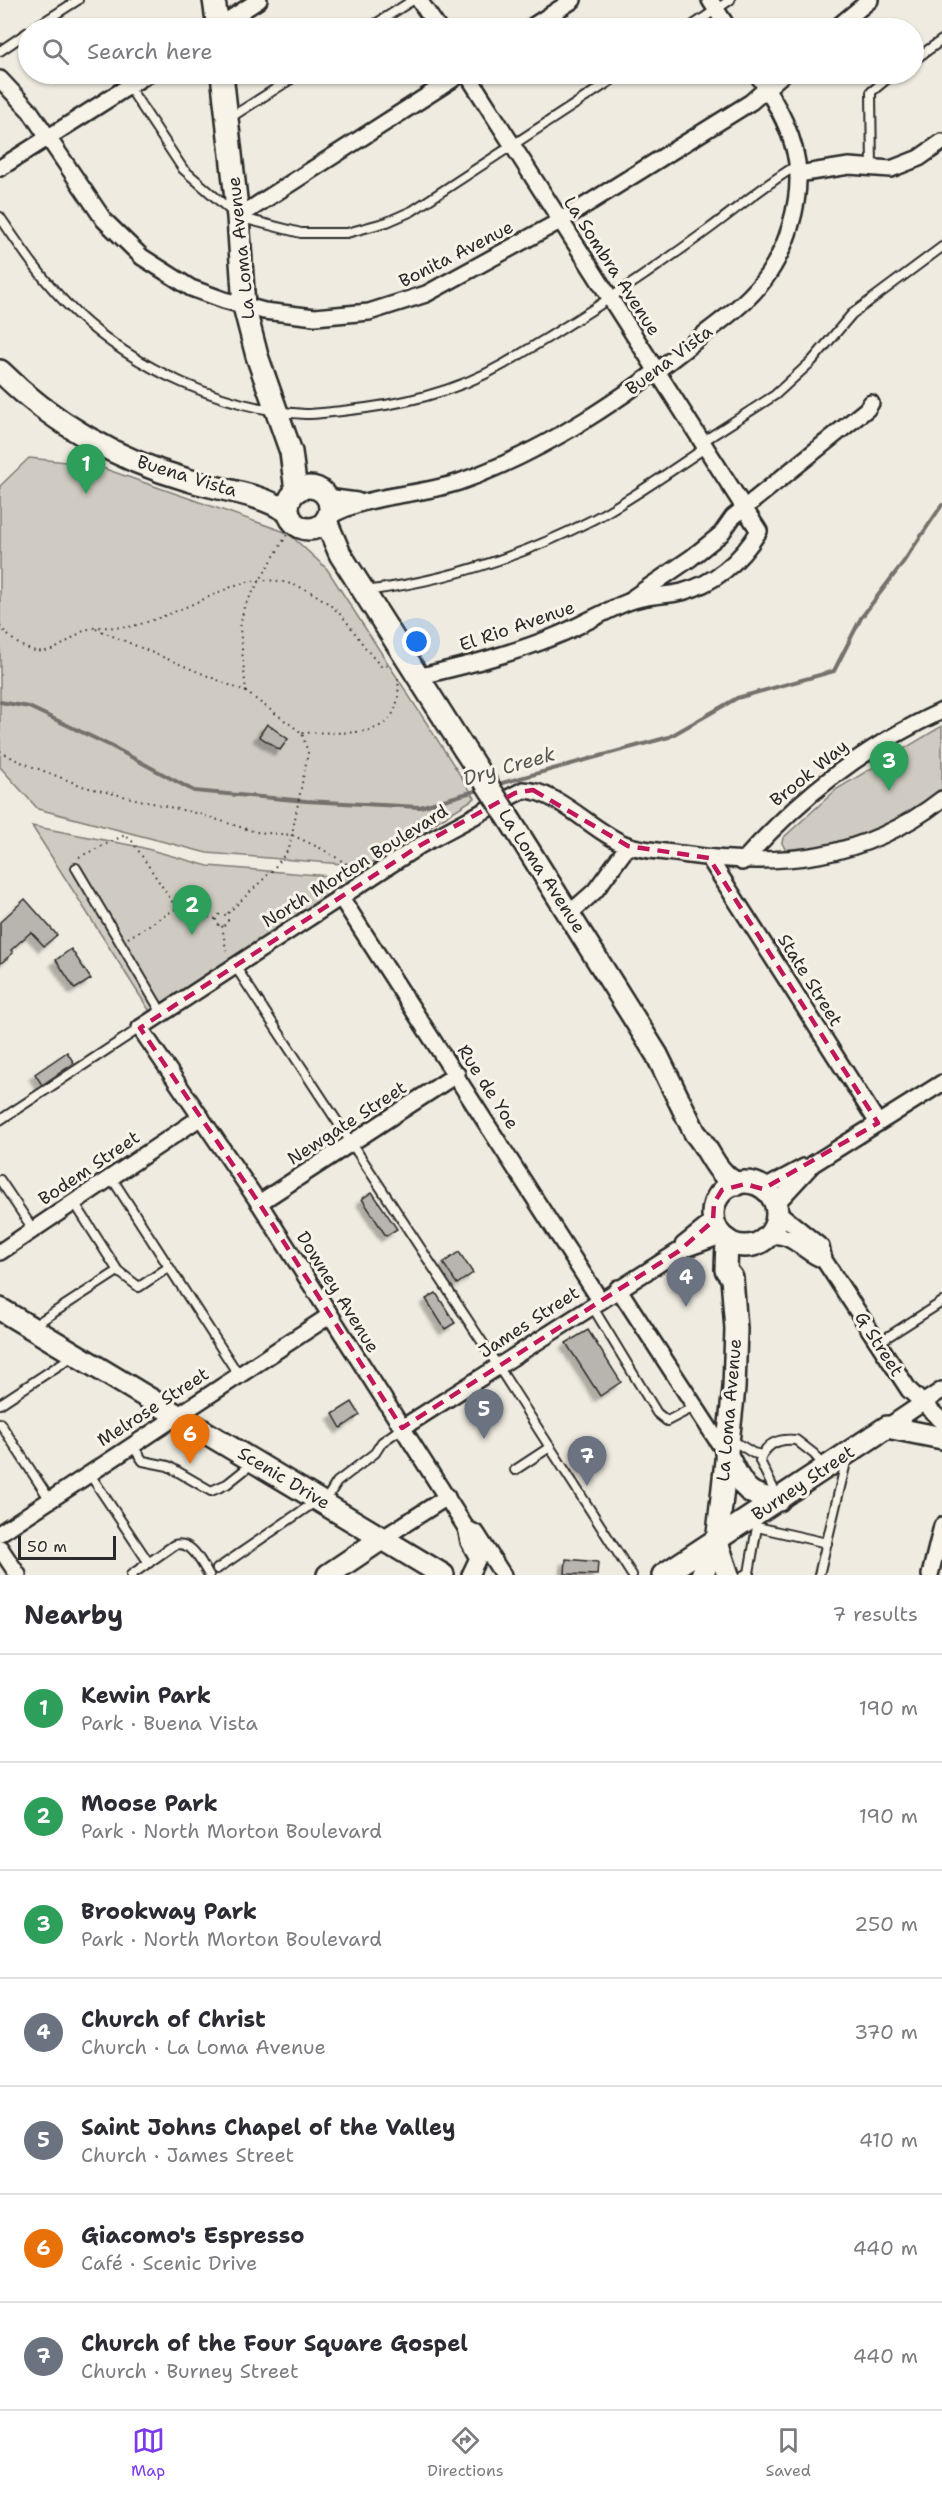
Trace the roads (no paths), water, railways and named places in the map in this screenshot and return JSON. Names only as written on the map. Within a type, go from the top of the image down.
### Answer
[{"type":"main road","points":[[214,0],[216,18]]},
{"type":"main road","name":"La Loma Avenue","points":[[223,84],[238,217],[244,306],[257,357],[316,514],[570,913],[657,1055],[695,1133],[716,1168],[737,1184]]},
{"type":"main road","name":"Buena Vista","points":[[0,371],[63,423],[128,459],[200,484],[258,496],[292,499],[306,487],[316,514]]},
{"type":"main road","name":"La Loma Avenue","points":[[291,452],[292,499]]},
{"type":"main road","points":[[292,499],[294,523],[316,514]]},
{"type":"main road","name":"La Loma Avenue","points":[[695,1133],[696,1146],[711,1184],[726,1270],[732,1278]]},
{"type":"main road","points":[[737,1184],[752,1185],[772,1202],[777,1222],[758,1241],[719,1225],[722,1190],[737,1184]]},
{"type":"main road","name":"La Loma Avenue","points":[[717,1542],[736,1364],[732,1278],[740,1256],[758,1241]]},
{"type":"main road","name":"Scenic Drive","points":[[0,1309],[178,1413],[443,1575]]},
{"type":"main road","points":[[887,1427],[942,1438]]},
{"type":"main road","name":"Burney Street","points":[[663,1575],[717,1542],[754,1523],[779,1500],[887,1427]]},
{"type":"main road","points":[[727,1446],[749,1492],[760,1498],[779,1500]]},
{"type":"main road","points":[[328,1575],[383,1538]]},
{"type":"main road","points":[[702,1575],[717,1542]]},
{"type":"main road","points":[[717,1542],[728,1575]]},
{"type":"street","points":[[232,18],[259,0]]},
{"type":"street","points":[[419,0],[431,18]]},
{"type":"street","points":[[545,18],[573,0]]},
{"type":"street","points":[[848,18],[870,0]]},
{"type":"street","points":[[713,5],[721,18]]},
{"type":"street","name":"Bonita Avenue","points":[[0,79],[30,111],[104,220],[142,257],[191,288],[244,306],[315,317],[347,315],[396,306],[426,294],[560,221],[751,102],[770,84]]},
{"type":"street","points":[[0,168],[133,84]]},
{"type":"street","points":[[238,217],[445,84]]},
{"type":"street","name":"La Sombra Avenue","points":[[473,84],[744,508]]},
{"type":"street","name":"Buena Vista","points":[[316,514],[358,502],[457,483],[552,441],[657,372],[739,307],[770,272],[787,236],[794,211],[797,170],[787,128],[764,84]]},
{"type":"street","points":[[797,170],[849,166],[872,169],[907,165],[942,142]]},
{"type":"street","name":"El Rio Avenue","points":[[417,676],[513,652],[584,624],[626,603],[692,558],[721,534],[733,517],[867,409],[871,402]]},
{"type":"street","name":"El Rio Avenue","points":[[626,603],[651,595],[680,592],[721,574],[743,554],[759,531],[744,508]]},
{"type":"street","name":"Brook Way","points":[[742,862],[781,820],[822,783],[884,740],[942,711]]},
{"type":"street","name":"North Morton Boulevard","points":[[140,1028],[419,846],[523,790],[541,793],[628,846],[742,862],[792,860],[849,848],[906,824],[942,799]]},
{"type":"street","points":[[570,913],[596,891],[628,846]]},
{"type":"street","name":"State Street","points":[[709,858],[878,1123]]},
{"type":"street","name":"Rue de Yoe","points":[[340,896],[457,1074],[596,1302]]},
{"type":"street","name":"Downey Avenue","points":[[140,1028],[259,1203],[466,1528],[477,1534],[503,1575]]},
{"type":"street","name":"Newgate Street","points":[[259,1203],[457,1074]]},
{"type":"street","points":[[772,1202],[813,1164],[942,1083]]},
{"type":"street","name":"Bodem Street","points":[[0,1252],[201,1117]]},
{"type":"street","name":"G Street","points":[[772,1202],[821,1247],[824,1260],[909,1390],[921,1404],[942,1421]]},
{"type":"street","name":"James Street","points":[[402,1428],[679,1251],[686,1240],[719,1225]]},
{"type":"street","name":"G Street","points":[[758,1241],[775,1235],[789,1239],[813,1257],[824,1260]]},
{"type":"street","points":[[618,1288],[694,1407],[727,1446]]},
{"type":"street","name":"Melrose Street","points":[[0,1533],[178,1413],[329,1316]]},
{"type":"street","name":"Burney Street","points":[[887,1427],[942,1390]]},
{"type":"street","points":[[383,1538],[447,1497]]},
{"type":"street","points":[[930,1575],[942,1526]]},
{"type":"street","points":[[466,1528],[469,1542],[478,1558],[470,1575]]},
{"type":"street","points":[[0,1548],[18,1575]]},
{"type":"lane","points":[[50,18],[78,0]]},
{"type":"lane","points":[[385,18],[413,0]]},
{"type":"lane","points":[[699,18],[713,5],[730,0]]},
{"type":"lane","points":[[0,51],[18,39]]},
{"type":"lane","points":[[924,53],[942,40]]},
{"type":"lane","points":[[227,120],[283,84]]},
{"type":"lane","points":[[129,87],[183,169],[238,217],[301,233],[347,233],[387,222],[412,211],[606,84]]},
{"type":"lane","points":[[872,169],[871,92],[881,84]]},
{"type":"lane","points":[[0,217],[45,280],[76,314],[108,339],[148,365],[185,385],[212,395],[277,411],[307,414],[382,407],[460,385],[503,365],[609,297],[797,170]]},
{"type":"lane","points":[[363,591],[467,570],[538,546],[596,518],[776,394],[804,369],[852,314],[942,247]]},
{"type":"lane","points":[[76,868],[162,1013]]},
{"type":"lane","points":[[231,968],[352,1143],[632,1575]]},
{"type":"lane","points":[[0,1120],[140,1028]]},
{"type":"lane","points":[[111,1177],[238,1374]]},
{"type":"lane","points":[[0,1180],[33,1229]]},
{"type":"lane","points":[[74,1202],[118,1271],[139,1287],[169,1267]]},
{"type":"lane","points":[[31,1327],[118,1271]]},
{"type":"lane","points":[[596,1302],[657,1413],[667,1421],[694,1407]]},
{"type":"lane","points":[[878,1342],[942,1302]]},
{"type":"lane","points":[[0,1404],[77,1353]]},
{"type":"lane","points":[[0,1424],[50,1500]]},
{"type":"lane","points":[[217,1569],[322,1501],[337,1482],[375,1453],[382,1442],[402,1428]]},
{"type":"lane","points":[[779,1500],[760,1461],[764,1450],[775,1442],[796,1440],[814,1454],[826,1468]]},
{"type":"lane","points":[[132,1445],[143,1461],[168,1466],[212,1491],[227,1484],[255,1461]]},
{"type":"lane","points":[[727,1446],[743,1448],[762,1455]]},
{"type":"lane","points":[[515,1470],[550,1447]]},
{"type":"lane","points":[[819,1575],[848,1454]]},
{"type":"lane","points":[[89,1473],[149,1563]]},
{"type":"lane","points":[[744,1575],[749,1573],[754,1523],[827,1543]]},
{"type":"lane","points":[[131,1575],[182,1543],[189,1546],[209,1575]]},
{"type":"waterway","name":"Dry Creek","points":[[495,785],[669,737],[737,698],[834,671],[861,618],[902,564],[942,505]]},
{"type":"waterway","name":"Dry Creek","points":[[0,702],[29,707],[111,746],[194,791],[306,801],[420,807],[482,789]]},
{"type":"place","name":"Kewin Park","points":[[86,494]]},
{"type":"place","name":"Brookway Park","points":[[889,791]]},
{"type":"place","name":"Moose Park","points":[[192,935]]},
{"type":"place","name":"Church of Christ","points":[[686,1307]]},
{"type":"place","name":"Saint Johns Chapel of the Valley","points":[[484,1439]]},
{"type":"place","name":"Giacomo's Espresso","points":[[190,1464]]},
{"type":"place","name":"Church of the Four Square Gospel","points":[[587,1486]]}]
